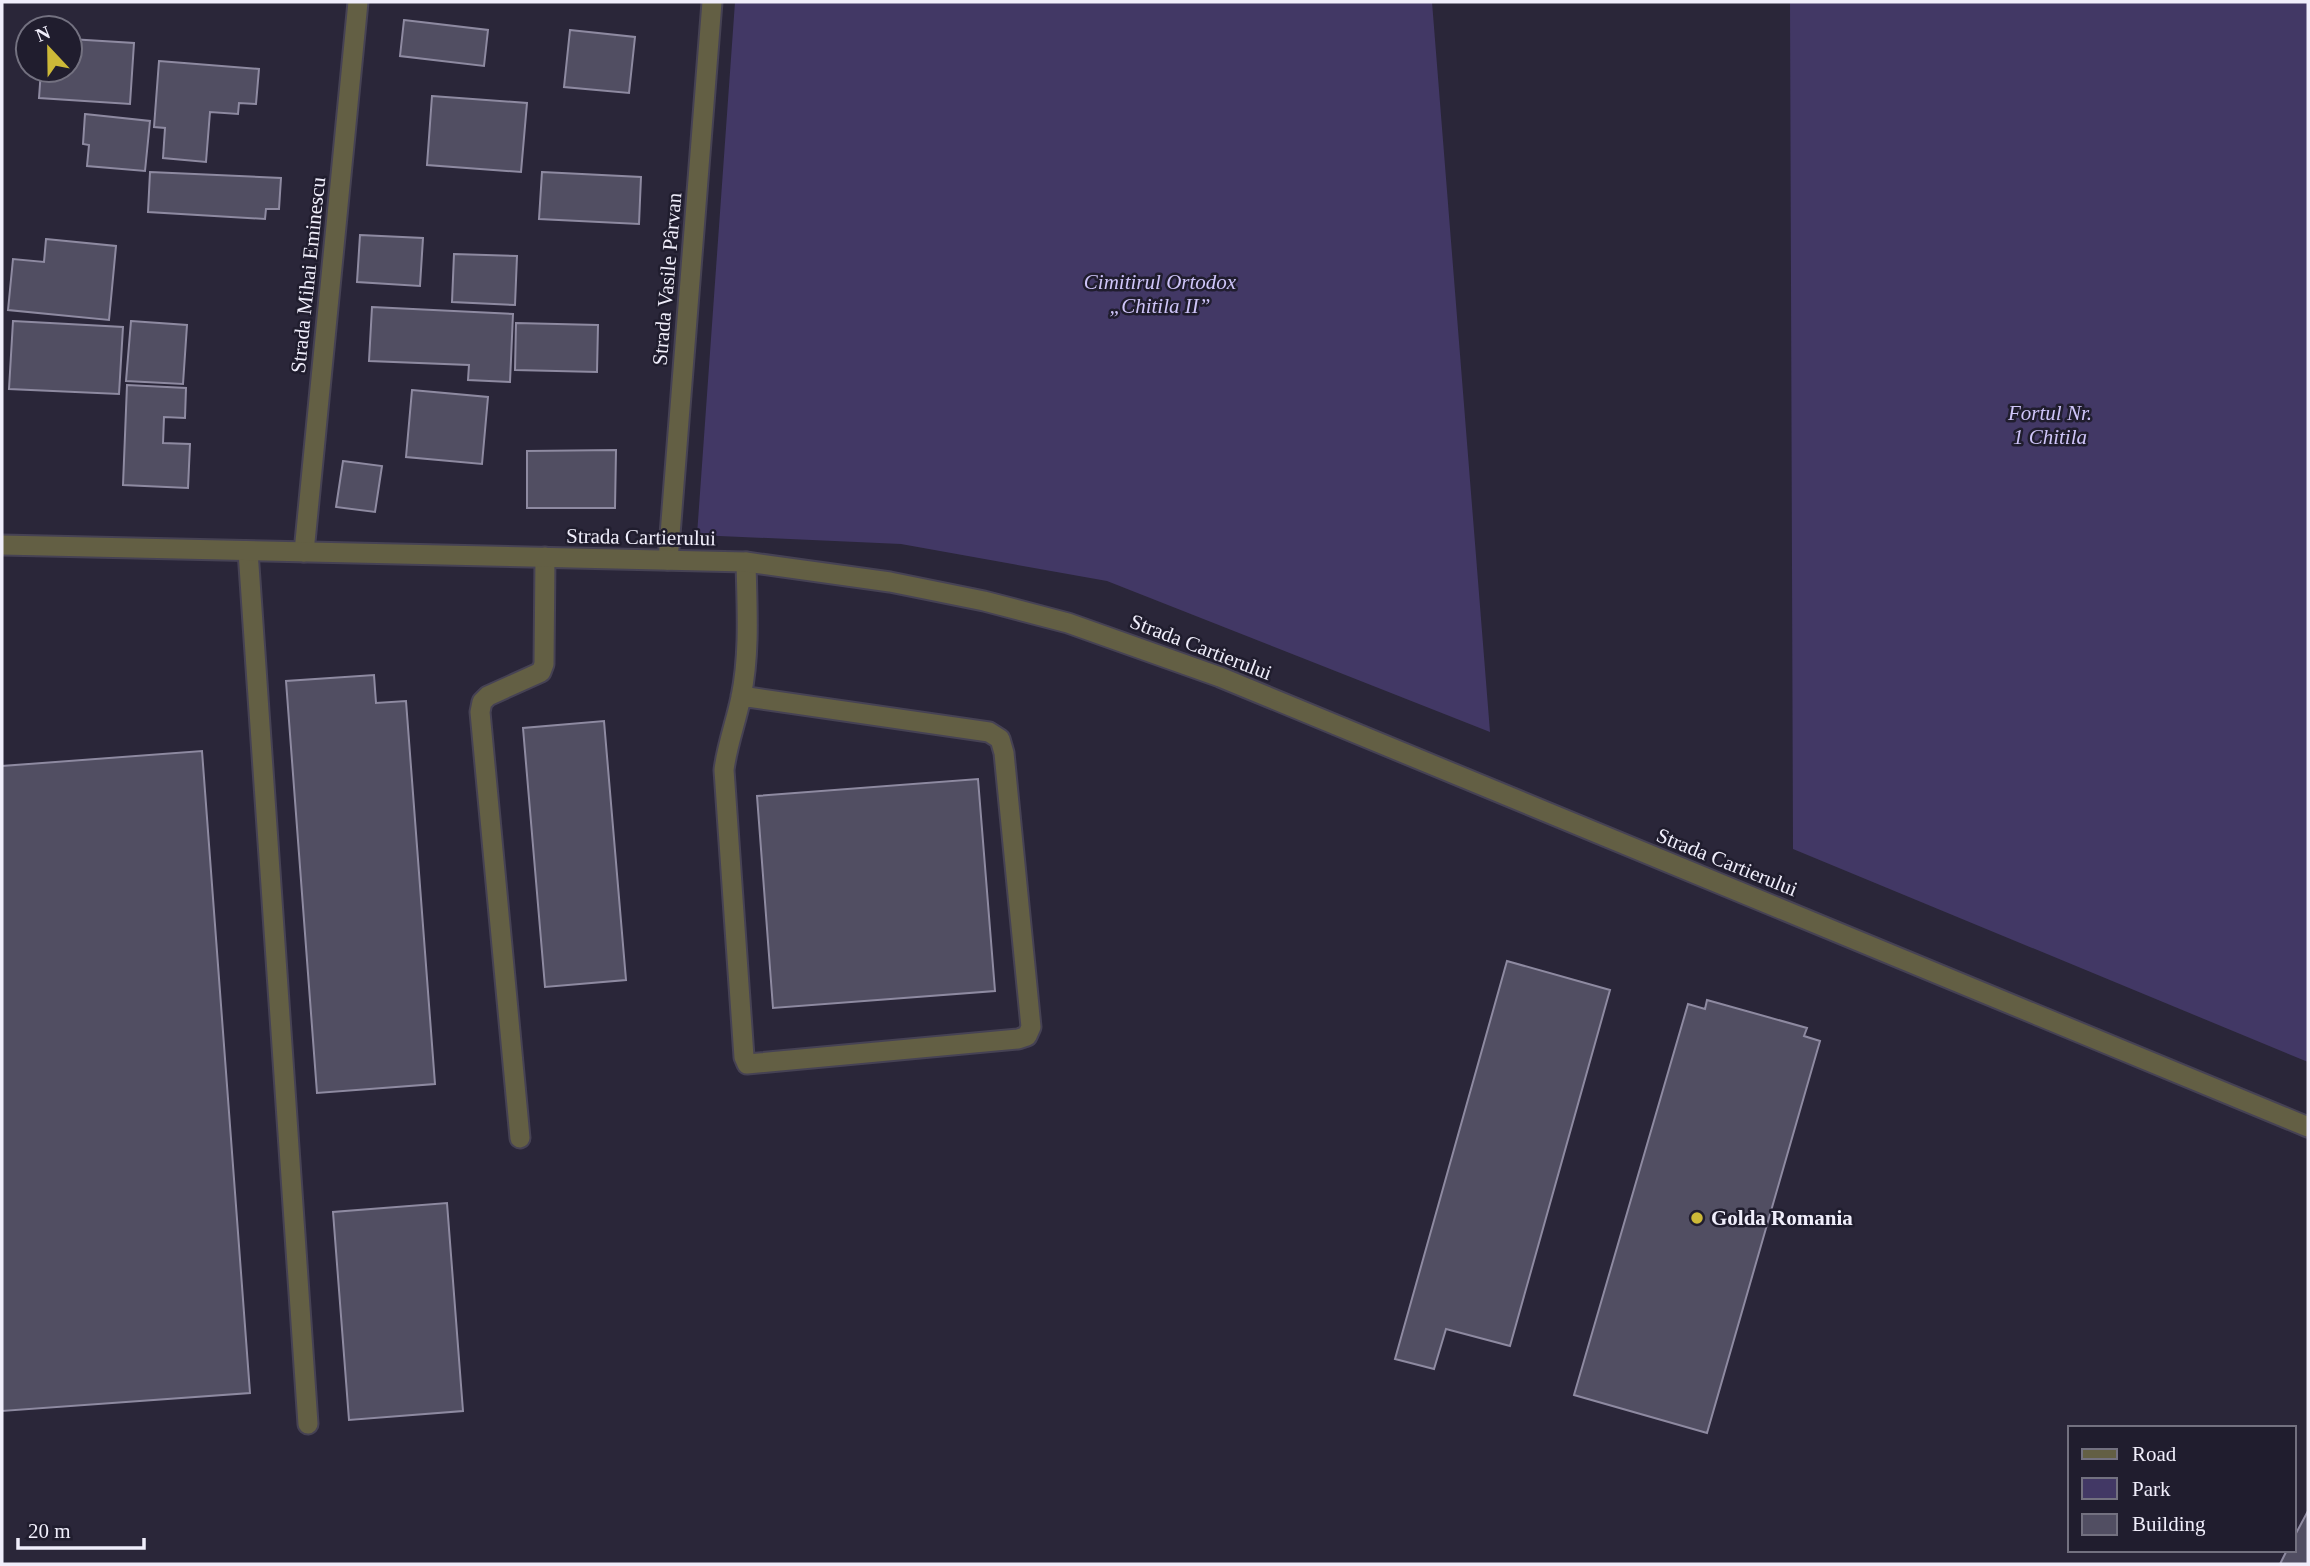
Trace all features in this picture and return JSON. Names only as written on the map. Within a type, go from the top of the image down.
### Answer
[{"type":"street","name":"Strada Mihai Eminescu","points":[[304,552],[358,2]]},
{"type":"street","name":"Strada Vasile Pârvan","points":[[668,560],[712,2]]},
{"type":"street","name":"Strada Cartierului","points":[[2,545],[746,562],[890,582],[984,601],[1068,623],[1220,677],[2308,1127]]},
{"type":"street","points":[[248,551],[307,1424]]},
{"type":"street","points":[[520,1138],[480,712],[482,702],[488,696],[541,672],[544,664],[545,557]]},
{"type":"street","points":[[741,696],[989,732],[1000,739],[1004,753],[1031,1027],[1027,1035],[1018,1039],[747,1064],[744,1057],[724,770],[727,746],[741,696],[748,626],[746,562]]},
{"type":"green space","name":"Cimitirul Ortodox „Chitila II”","points":[[735,2],[1432,2],[1490,732],[1107,581],[901,544],[697,535]]},
{"type":"green space","name":"Fortul Nr. 1 Chitila","points":[[1790,2],[2308,2],[2308,1062],[1793,849]]},
{"type":"building","points":[[404,20],[488,30],[484,66],[400,56]]},
{"type":"building","points":[[570,30],[635,37],[629,93],[564,87]]},
{"type":"building","points":[[84,40],[134,43],[130,104],[39,98],[40,84],[84,84]]},
{"type":"building","points":[[159,61],[259,69],[256,104],[239,103],[238,114],[210,112],[206,162],[163,158],[165,128],[154,127]]},
{"type":"building","points":[[432,96],[527,103],[521,172],[427,165]]},
{"type":"building","points":[[85,114],[150,121],[145,171],[87,166],[89,145],[83,144]]},
{"type":"building","points":[[150,172],[281,178],[279,209],[266,209],[265,219],[148,212]]},
{"type":"building","points":[[542,172],[641,177],[639,224],[539,219]]},
{"type":"building","points":[[360,235],[423,238],[420,286],[357,282]]},
{"type":"building","points":[[46,239],[116,246],[109,320],[8,310],[13,259],[44,262]]},
{"type":"building","points":[[454,254],[517,256],[515,305],[452,302]]},
{"type":"building","points":[[372,307],[513,314],[510,382],[468,380],[469,365],[369,361]]},
{"type":"building","points":[[13,321],[123,327],[119,394],[9,389]]},
{"type":"building","points":[[131,321],[187,325],[183,384],[126,381]]},
{"type":"building","points":[[516,323],[598,325],[597,372],[515,370]]},
{"type":"building","points":[[127,385],[186,388],[185,418],[164,417],[163,443],[190,444],[188,488],[123,485]]},
{"type":"building","points":[[412,390],[488,397],[482,464],[406,457]]},
{"type":"building","points":[[616,450],[615,508],[527,508],[527,451]]},
{"type":"building","points":[[343,461],[382,466],[375,512],[336,507]]},
{"type":"building","points":[[374,675],[376,703],[406,701],[435,1084],[317,1093],[286,681]]},
{"type":"building","points":[[604,721],[626,980],[545,987],[523,728]]},
{"type":"building","points":[[202,751],[250,1393],[2,1411],[2,766]]},
{"type":"building","points":[[978,779],[995,991],[773,1008],[757,796]]},
{"type":"building","points":[[1507,961],[1610,990],[1510,1346],[1446,1329],[1434,1369],[1395,1359]]},
{"type":"building","name":"Golda Romania","points":[[1707,1000],[1807,1028],[1804,1036],[1820,1041],[1707,1433],[1574,1395],[1688,1004],[1705,1009]]},
{"type":"building","points":[[447,1203],[463,1411],[349,1420],[333,1212]]},
{"type":"building","points":[[2308,1511],[2308,1564],[2280,1564],[2286,1552],[2296,1552],[2296,1533]]},
{"type":"place","name":"Golda Romania","points":[[1697,1218]]}]
